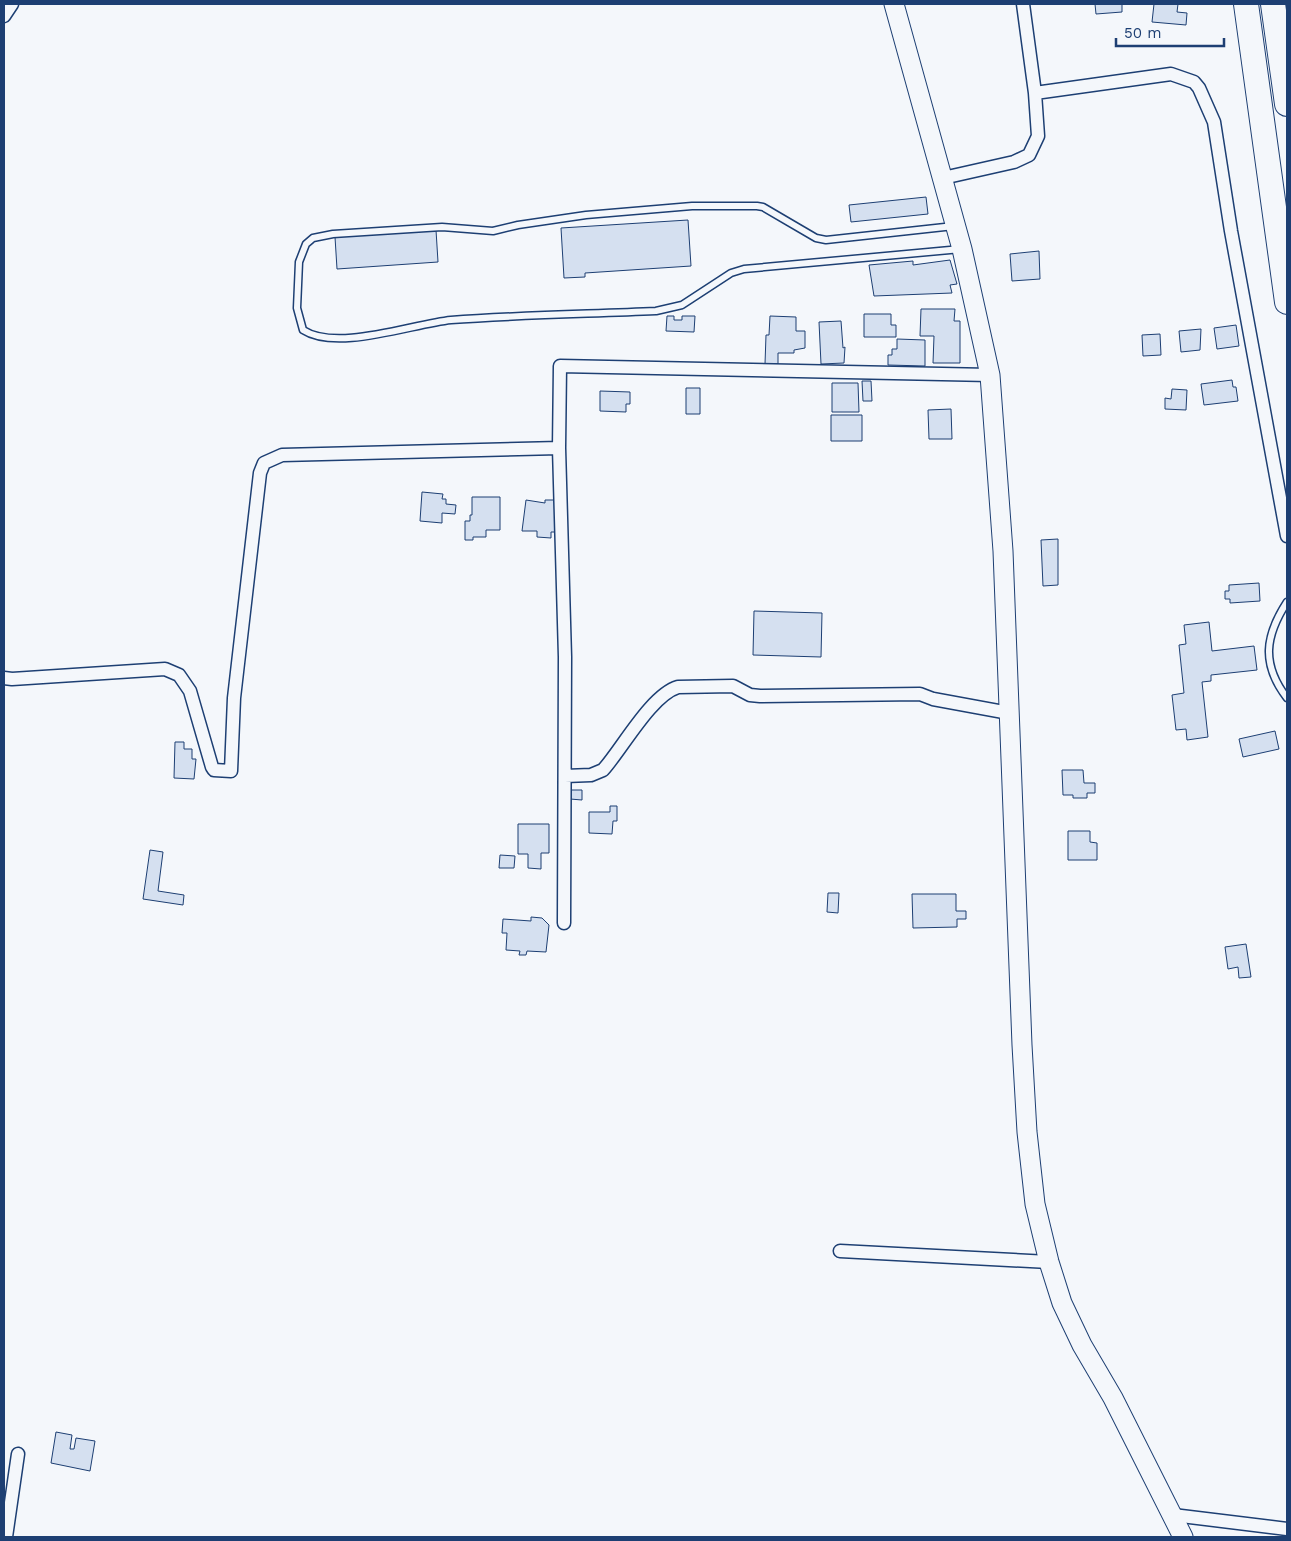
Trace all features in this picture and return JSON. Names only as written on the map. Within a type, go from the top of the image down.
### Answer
[{"type":"highway","points":[[1246,4],[1287,302]]},
{"type":"highway","points":[[1273,4],[1287,104]]},
{"type":"street","points":[[4,16],[12,4]]},
{"type":"street","points":[[894,4],[962,249],[990,375],[1002,542],[1027,1132],[1034,1204],[1062,1303],[1082,1345],[1113,1398],[1183,1537]]},
{"type":"street","points":[[943,178],[1014,162],[1029,155],[1038,136],[1035,93],[1024,4]]},
{"type":"street","points":[[1035,93],[1171,74],[1188,80],[1199,88],[1214,122],[1231,231],[1287,536]]},
{"type":"street","points":[[564,923],[565,657],[559,448],[561,364],[990,375]]},
{"type":"street","points":[[4,678],[165,669],[175,672],[190,691],[212,768],[214,770],[231,771],[235,688],[260,473],[264,462],[282,455],[559,448]]},
{"type":"street","points":[[565,776],[591,775],[603,770],[654,706],[672,689],[678,687],[733,686],[750,694],[760,696],[920,694],[934,699],[1010,713]]},
{"type":"street","points":[[840,1251],[1049,1262]]},
{"type":"street","points":[[6,1537],[18,1454]]},
{"type":"street","points":[[1173,1515],[1287,1529]]},
{"type":"lane","points":[[955,226],[826,240],[816,238],[763,207],[692,206],[577,216],[518,225],[493,231],[442,227],[333,234],[313,238],[306,244],[299,262],[297,308],[303,330],[313,336],[357,337],[450,320],[656,311],[682,305],[731,273],[744,269],[962,249]]},
{"type":"lane","points":[[1287,602],[1273,624],[1270,644],[1272,667],[1277,682],[1287,698]]},
{"type":"building","points":[[1095,4],[1122,4],[1122,12],[1096,14]]},
{"type":"building","points":[[1154,4],[1178,4],[1177,12],[1187,13],[1186,25],[1152,22]]},
{"type":"building","points":[[926,197],[928,214],[851,222],[849,205]]},
{"type":"building","points":[[688,220],[691,266],[585,273],[585,277],[564,278],[561,228]]},
{"type":"building","points":[[436,230],[438,262],[337,269],[335,237]]},
{"type":"building","points":[[1039,251],[1040,279],[1012,281],[1010,254]]},
{"type":"building","points":[[950,260],[957,284],[950,285],[952,293],[874,296],[869,265],[913,261],[913,265]]},
{"type":"building","points":[[921,309],[955,309],[954,321],[960,321],[960,363],[933,363],[934,336],[920,336]]},
{"type":"building","points":[[864,314],[891,314],[891,325],[896,325],[896,337],[864,337]]},
{"type":"building","points":[[667,316],[674,316],[674,320],[682,320],[682,316],[695,316],[694,332],[666,331]]},
{"type":"building","points":[[770,316],[796,317],[796,331],[805,331],[805,348],[794,350],[794,353],[778,353],[778,364],[765,364],[766,335],[769,335]]},
{"type":"building","points":[[841,321],[843,348],[845,347],[844,363],[821,364],[819,322]]},
{"type":"building","points":[[1236,325],[1239,346],[1217,349],[1214,328]]},
{"type":"building","points":[[1201,329],[1200,350],[1181,352],[1179,331]]},
{"type":"building","points":[[1160,334],[1161,355],[1143,356],[1142,335]]},
{"type":"building","points":[[897,339],[925,340],[925,366],[888,365],[888,355],[892,355],[892,349],[897,349]]},
{"type":"building","points":[[1232,380],[1233,387],[1236,387],[1238,401],[1204,405],[1201,384]]},
{"type":"building","points":[[862,381],[871,381],[872,401],[863,401]]},
{"type":"building","points":[[832,383],[858,383],[859,412],[832,412]]},
{"type":"building","points":[[686,388],[700,388],[700,414],[686,414]]},
{"type":"building","points":[[1172,389],[1187,390],[1186,410],[1165,409],[1165,398],[1171,399]]},
{"type":"building","points":[[600,391],[630,392],[630,404],[626,404],[626,412],[600,411]]},
{"type":"building","points":[[951,409],[952,439],[929,439],[928,410]]},
{"type":"building","points":[[831,415],[862,415],[862,441],[831,441]]},
{"type":"building","points":[[422,492],[443,494],[442,499],[446,499],[446,504],[456,505],[455,514],[442,513],[442,523],[420,521]]},
{"type":"building","points":[[472,497],[500,497],[500,530],[486,530],[486,537],[473,537],[473,540],[465,540],[465,521],[470,521],[470,515],[472,515]]},
{"type":"building","points":[[526,500],[545,503],[545,500],[559,500],[558,532],[551,532],[551,538],[537,537],[537,531],[522,531]]},
{"type":"building","points":[[1058,539],[1058,585],[1043,586],[1041,540]]},
{"type":"building","points":[[1259,583],[1260,601],[1230,603],[1230,599],[1225,599],[1225,591],[1229,591],[1229,585]]},
{"type":"building","points":[[754,611],[822,613],[821,657],[753,655]]},
{"type":"building","points":[[1209,622],[1212,651],[1254,646],[1257,670],[1211,675],[1211,681],[1202,682],[1208,737],[1187,740],[1186,729],[1176,730],[1172,695],[1184,693],[1179,645],[1186,644],[1184,625]]},
{"type":"building","points":[[1275,731],[1279,749],[1243,757],[1239,739]]},
{"type":"building","points":[[175,742],[184,742],[184,749],[192,749],[192,759],[196,759],[194,779],[174,778]]},
{"type":"building","points":[[1062,770],[1083,770],[1084,783],[1095,783],[1095,793],[1087,793],[1087,798],[1073,798],[1073,795],[1063,795]]},
{"type":"building","points":[[570,790],[582,790],[582,800],[570,799]]},
{"type":"building","points":[[610,806],[617,806],[617,821],[613,821],[612,834],[589,833],[589,812],[610,812]]},
{"type":"building","points":[[518,824],[549,824],[549,853],[541,853],[541,869],[528,868],[528,854],[518,854]]},
{"type":"building","points":[[1068,831],[1090,831],[1090,842],[1097,843],[1097,860],[1068,860]]},
{"type":"building","points":[[150,850],[163,852],[158,891],[184,895],[183,905],[143,899]]},
{"type":"building","points":[[500,855],[515,856],[514,868],[499,868]]},
{"type":"building","points":[[828,893],[839,893],[838,913],[827,912]]},
{"type":"building","points":[[912,894],[956,894],[956,911],[966,911],[966,919],[957,919],[957,927],[913,928]]},
{"type":"building","points":[[531,917],[542,918],[549,925],[546,952],[527,951],[526,955],[519,955],[520,951],[506,950],[507,933],[502,933],[503,919],[531,921]]},
{"type":"building","points":[[1246,944],[1251,977],[1239,978],[1238,967],[1228,969],[1225,947]]},
{"type":"building","points":[[56,1432],[72,1435],[70,1449],[74,1449],[76,1438],[95,1441],[90,1471],[51,1463]]}]
